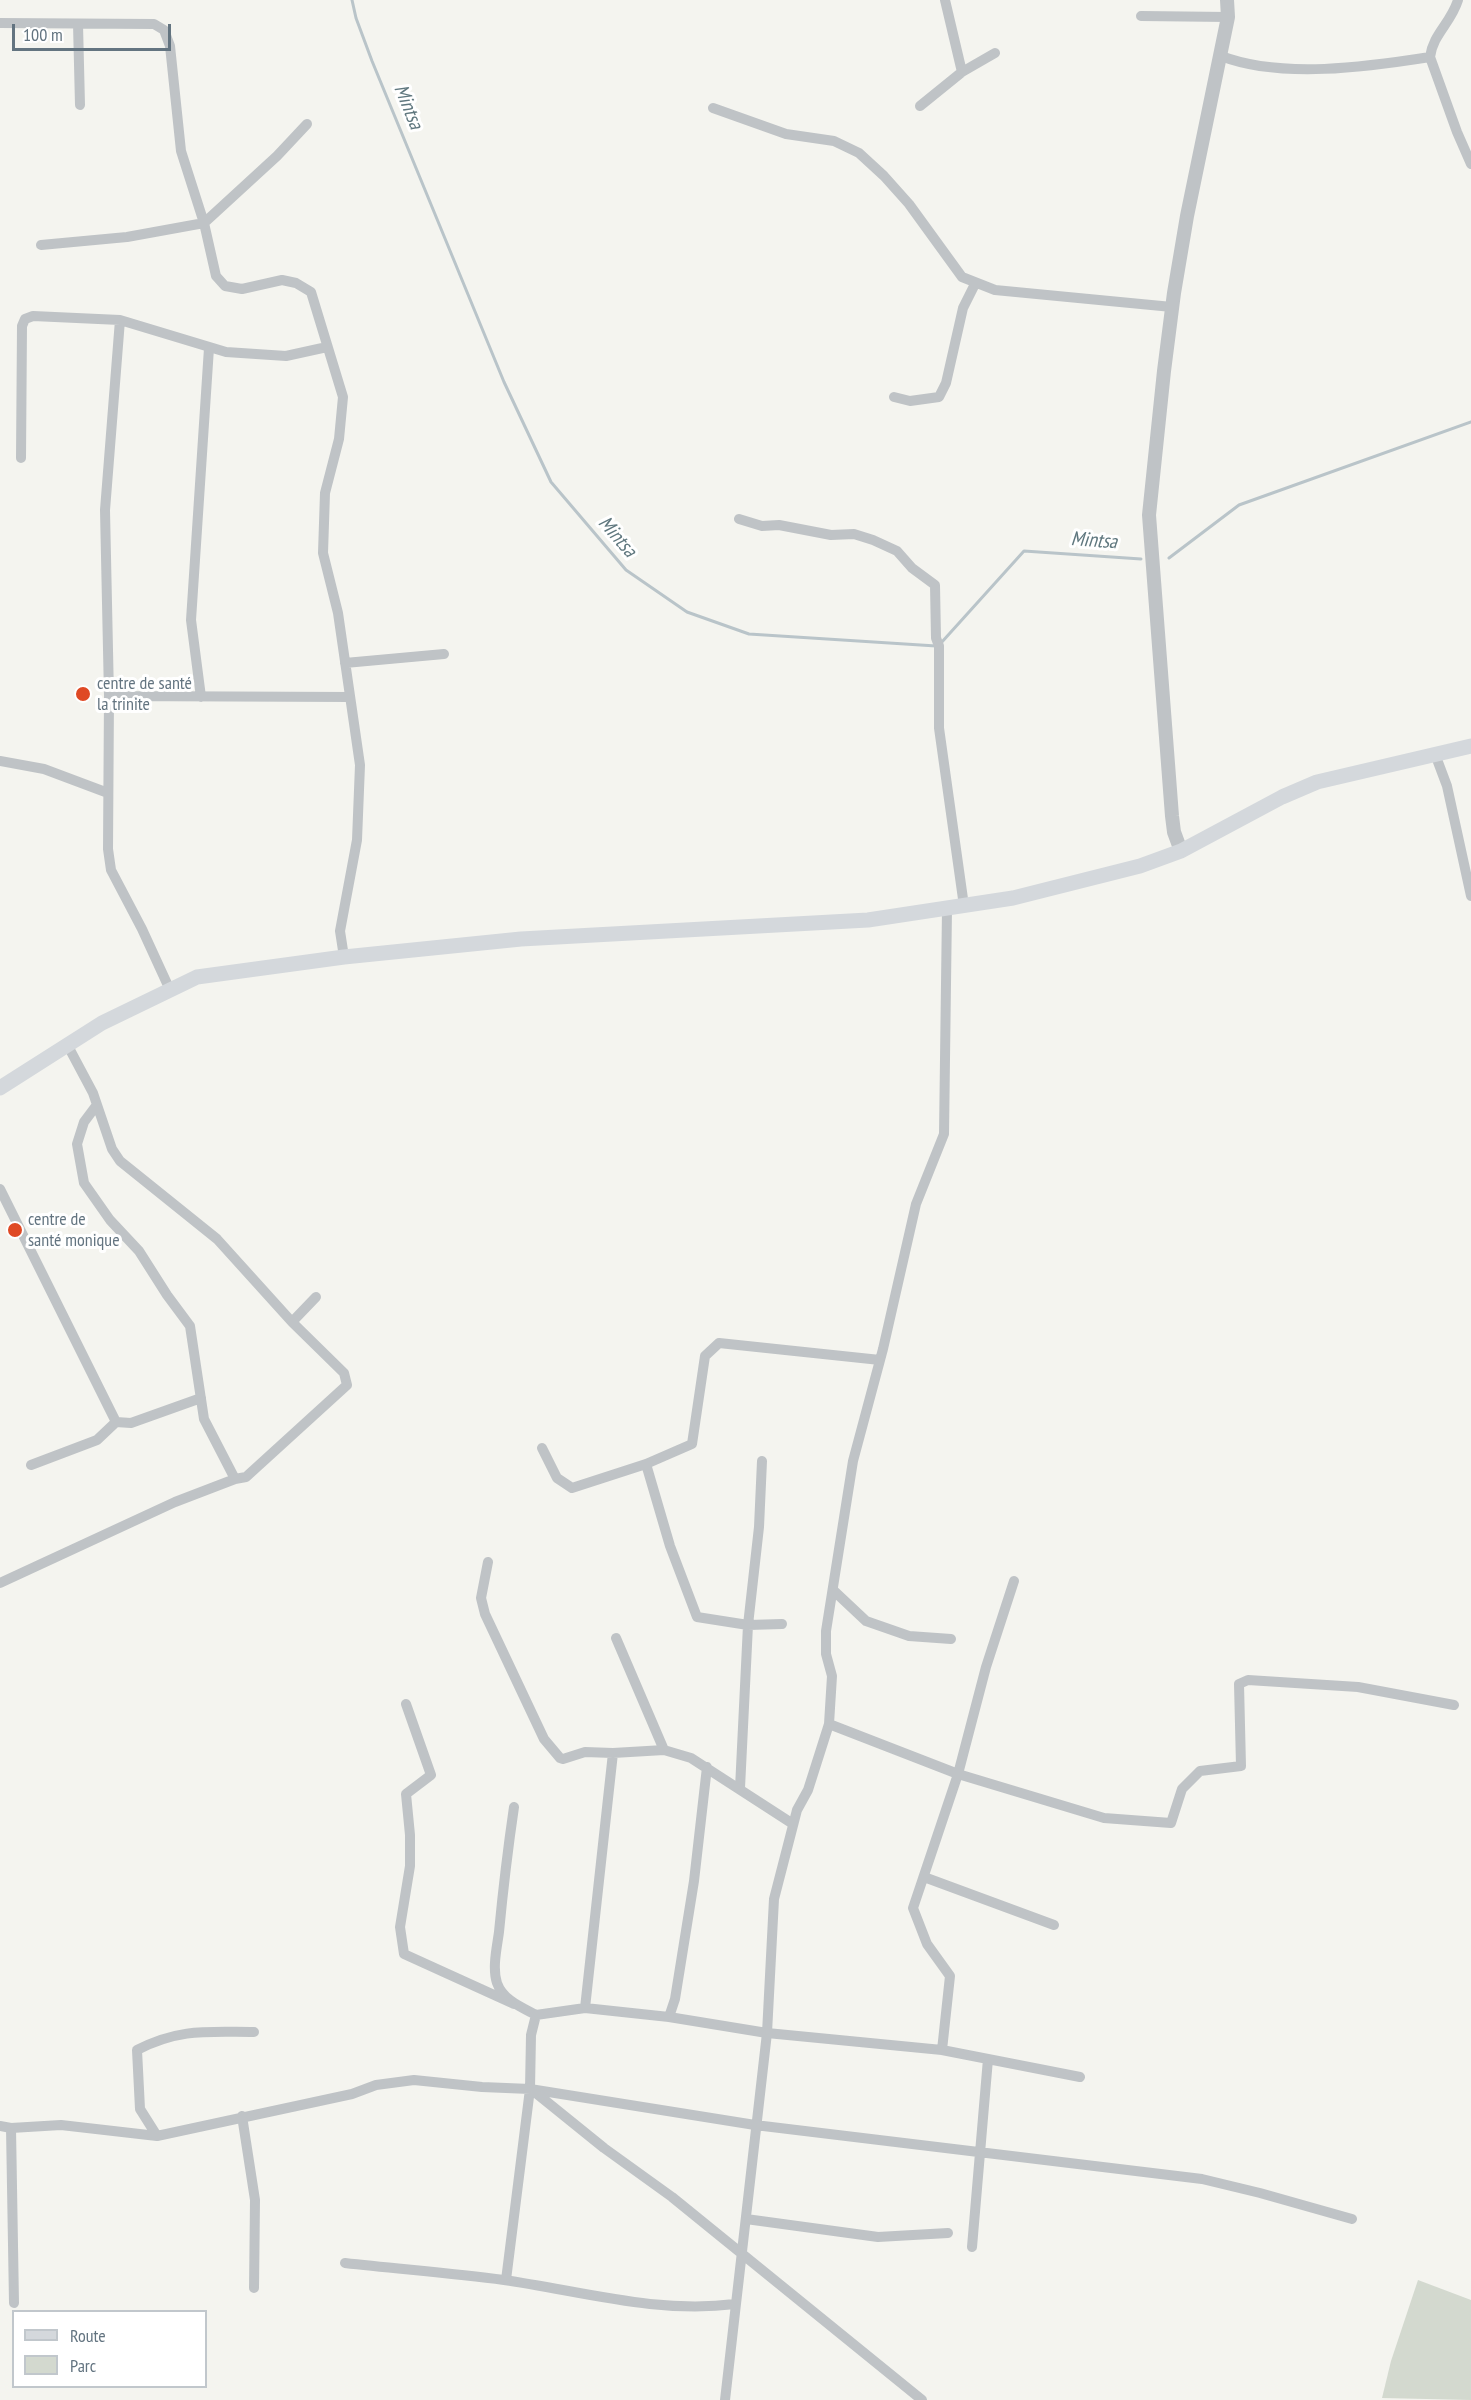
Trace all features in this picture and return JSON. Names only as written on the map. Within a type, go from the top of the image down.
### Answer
[{"type":"main road","points":[[0,1088],[102,1023],[197,977],[345,957],[521,939],[868,920],[1013,898],[1126,870],[1181,851],[1282,797],[1317,782],[1471,746]]},
{"type":"street","points":[[945,0],[962,72]]},
{"type":"street","points":[[1181,851],[1174,832],[1172,816],[1149,515],[1172,308],[1187,216],[1228,17],[1227,0]]},
{"type":"street","points":[[1458,0],[1453,16],[1436,38],[1430,57],[1471,164]]},
{"type":"street","points":[[1141,16],[1228,17]]},
{"type":"street","points":[[0,23],[154,24],[164,30],[170,46],[181,151],[204,223],[216,276],[225,286],[242,289],[282,280],[296,283],[311,292],[343,397],[339,439],[325,493],[323,553],[338,613],[360,765],[357,840],[340,931],[345,957]]},
{"type":"street","points":[[78,24],[80,105]]},
{"type":"street","points":[[920,106],[962,72],[995,53]]},
{"type":"street","points":[[1221,56],[1236,61],[1286,67],[1325,68],[1352,68],[1430,57]]},
{"type":"street","points":[[713,108],[786,134],[834,141],[859,153],[909,204],[962,277],[975,284],[995,290],[1172,308]]},
{"type":"street","points":[[41,245],[127,237],[204,223],[277,156],[307,124]]},
{"type":"street","points":[[894,397],[910,401],[939,397],[946,383],[963,308],[975,284]]},
{"type":"street","points":[[21,458],[22,326],[25,319],[33,316],[120,320],[226,352],[286,356],[327,347]]},
{"type":"street","points":[[120,320],[105,510],[109,696],[108,849],[111,870],[170,990]]},
{"type":"street","points":[[201,697],[191,620],[198,548],[209,348]]},
{"type":"street","points":[[739,519],[762,526],[779,525],[831,536],[854,534],[873,540],[897,551],[912,568],[935,585],[936,638],[939,646],[939,728],[964,906]]},
{"type":"street","points":[[345,663],[444,654]]},
{"type":"street","points":[[109,696],[350,697]]},
{"type":"street","points":[[1435,754],[1447,786],[1471,896]]},
{"type":"street","points":[[0,761],[44,769],[108,793]]},
{"type":"street","points":[[725,2400],[767,2033],[774,1899],[793,1824],[808,1790],[829,1724],[832,1676],[826,1654],[826,1631],[853,1461],[880,1360],[916,1204],[944,1134],[947,909]]},
{"type":"street","points":[[0,1583],[175,1502],[246,1477],[347,1385],[344,1373],[292,1322],[217,1239],[120,1161],[112,1149],[93,1093],[68,1046]]},
{"type":"street","points":[[96,1106],[84,1122],[77,1144],[84,1183],[110,1220],[138,1251],[190,1326],[204,1419],[235,1479]]},
{"type":"street","points":[[0,1190],[116,1422]]},
{"type":"street","points":[[292,1322],[316,1297]]},
{"type":"street","points":[[542,1448],[557,1478],[572,1488],[646,1464],[692,1444],[705,1356],[719,1343],[880,1360]]},
{"type":"street","points":[[31,1465],[97,1440],[116,1422],[131,1423],[201,1398]]},
{"type":"street","points":[[740,1788],[748,1625],[759,1527],[762,1461]]},
{"type":"street","points":[[646,1464],[670,1546],[697,1617],[748,1625],[782,1624]]},
{"type":"street","points":[[488,1562],[481,1598],[485,1614],[544,1739],[560,1758],[585,1752],[663,1750],[691,1758],[707,1767],[793,1824]]},
{"type":"street","points":[[942,2050],[950,1976],[927,1944],[913,1908],[958,1774],[986,1666],[1014,1581]]},
{"type":"street","points":[[833,1590],[866,1620],[909,1636],[951,1639]]},
{"type":"street","points":[[616,1638],[663,1750]]},
{"type":"street","points":[[829,1724],[958,1774],[1104,1818],[1171,1823],[1182,1789],[1200,1771],[1241,1766],[1239,1684],[1248,1680],[1358,1687],[1454,1705]]},
{"type":"street","points":[[406,1704],[431,1775],[406,1794],[410,1866],[400,1927],[404,1954],[536,2014],[585,2008],[767,2033],[942,2050],[1080,2077]]},
{"type":"street","points":[[585,2008],[613,1753]]},
{"type":"street","points":[[669,2018],[675,1999],[683,1952],[707,1767]]},
{"type":"street","points":[[514,1807],[505,1866],[496,1956],[497,1983],[514,2004]]},
{"type":"street","points":[[924,1877],[1054,1925]]},
{"type":"street","points":[[506,2280],[530,2089],[531,2035],[536,2014]]},
{"type":"street","points":[[157,2136],[140,2109],[137,2050],[156,2040],[183,2032],[254,2032]]},
{"type":"street","points":[[972,2247],[988,2059]]},
{"type":"street","points":[[14,2303],[5,2127],[61,2125],[157,2136],[352,2094],[376,2085],[414,2080],[530,2089],[755,2125],[1202,2180],[1260,2193],[1352,2219]]},
{"type":"street","points":[[530,2089],[604,2148],[672,2197],[922,2400]]},
{"type":"street","points":[[242,2116],[255,2200],[254,2288]]},
{"type":"street","points":[[746,2219],[878,2237],[948,2233]]},
{"type":"street","points":[[345,2263],[506,2280],[611,2300],[707,2307],[735,2304]]},
{"type":"green space","points":[[1418,2280],[1471,2300],[1471,2400],[1382,2398],[1391,2361]]},
{"type":"waterway","name":"Mintsa","points":[[352,0],[356,18],[372,61],[504,382],[551,482],[626,570],[687,612],[749,634],[936,646]]},
{"type":"waterway","name":"Mintsa","points":[[1169,558],[1239,505],[1471,422]]},
{"type":"waterway","name":"Mintsa","points":[[941,643],[1024,551],[1141,559]]},
{"type":"place","name":"centre de santé la trinite","points":[[83,694]]},
{"type":"place","name":"centre de santé monique","points":[[15,1230]]}]
